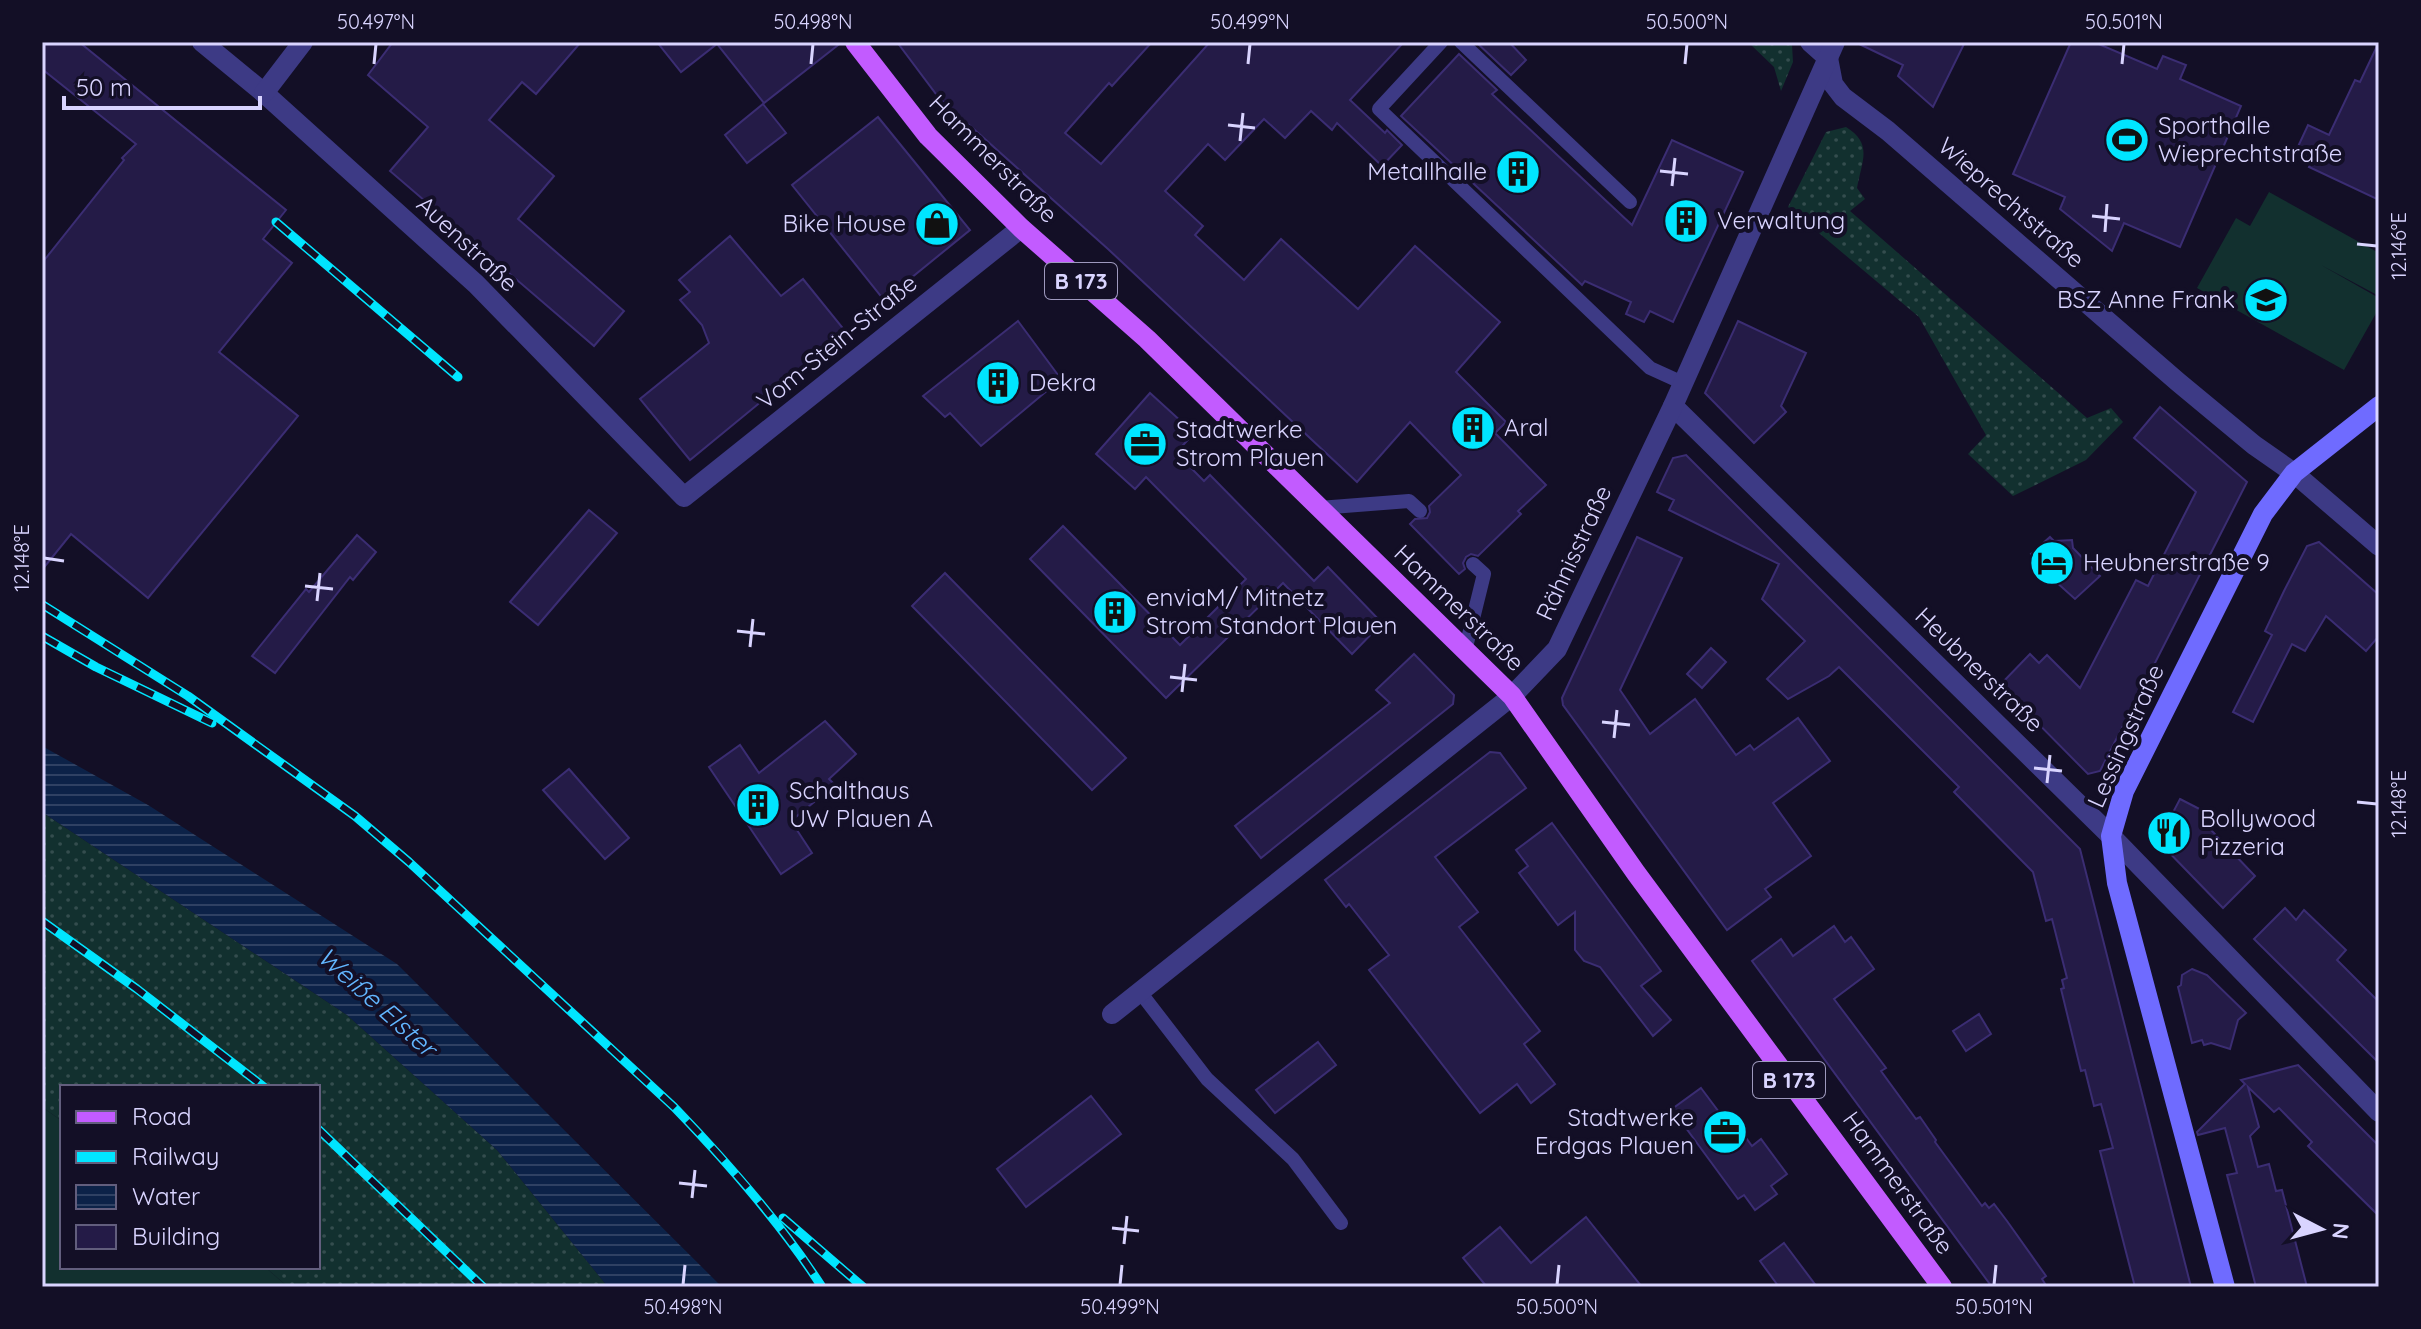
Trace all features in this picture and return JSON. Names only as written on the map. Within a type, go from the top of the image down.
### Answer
[{"type":"main road","name":"Hammerstraße","points":[[855,42],[928,136],[1021,228],[1147,339],[1512,696],[1636,873],[1942,1287]]},
{"type":"main road","name":"Lessingstraße","points":[[2225,1287],[2117,883],[2111,836],[2124,791],[2263,514],[2294,473],[2379,406]]},
{"type":"street","name":"Auenstraße","points":[[202,42],[264,93],[476,284],[684,497]]},
{"type":"street","points":[[264,93],[303,42]]},
{"type":"street","name":"Wieprechtstraße","points":[[1810,42],[1832,50],[1833,84],[1843,97],[1888,131],[2254,445],[2294,473],[2379,546]]},
{"type":"street","name":"Rähnisstraße","points":[[1112,1014],[1512,696],[1557,649],[1673,406],[1832,50]]},
{"type":"street","name":"Vom-Stein-Straße","points":[[684,497],[1021,228]]},
{"type":"street","name":"Heubnerstraße","points":[[1673,406],[2111,836],[2379,1112]]},
{"type":"lane","points":[[1441,42],[1379,109],[1650,368],[1683,383]]},
{"type":"lane","points":[[1461,42],[1630,202]]},
{"type":"lane","points":[[1319,508],[1409,501],[1420,511]]},
{"type":"lane","points":[[1465,651],[1484,574],[1473,564]]},
{"type":"lane","points":[[1140,992],[1207,1079],[1293,1159],[1341,1223]]},
{"type":"green space","points":[[1748,42],[1789,42],[1792,45],[1793,62],[1781,91],[1774,67]]},
{"type":"green space","points":[[1846,127],[1860,140],[1864,153],[1857,188],[1865,199],[1850,211],[2087,418],[2111,408],[2123,422],[2086,460],[2013,496],[1968,454],[1986,435],[1919,317],[1788,207],[1826,132]]},
{"type":"green space","points":[[2269,192],[2379,253],[2379,296],[2321,265],[2379,298],[2379,308],[2344,370],[2197,288],[2236,218],[2250,226]]},
{"type":"green space","points":[[42,812],[347,1015],[497,1150],[608,1287],[288,1287],[267,1269],[320,1269],[320,1085],[60,1085],[60,1120],[42,1107]]},
{"type":"green space","points":[[42,1107],[60,1120],[60,1269],[267,1269],[288,1287],[42,1287]]},
{"type":"water","name":"Weiße Elster","points":[[42,746],[148,805],[397,964],[722,1287],[608,1287],[497,1150],[347,1015],[42,812]]},
{"type":"building","points":[[42,42],[79,42],[286,210],[263,239],[292,263],[219,352],[298,416],[148,598],[71,534],[42,570],[42,263],[136,144],[42,69]]},
{"type":"building","points":[[393,42],[581,42],[536,94],[522,82],[489,120],[554,176],[518,219],[624,311],[594,346],[390,171],[428,127],[368,75]]},
{"type":"building","points":[[657,42],[842,42],[764,103],[717,44],[681,72]]},
{"type":"building","points":[[897,42],[1152,42],[1112,86],[1109,83],[1065,133],[1101,164],[1210,42],[1404,42],[1350,100],[1402,145],[1382,166],[1337,123],[1332,130],[1311,111],[1285,138],[1264,119],[1225,160],[1208,144],[1165,191],[1203,226],[1195,235],[1244,280],[1281,239],[1358,309],[1415,246],[1500,322],[1456,372],[1506,422],[1495,433],[1546,485],[1478,556],[1471,554],[1466,557],[1463,563],[1465,569],[1459,574],[1410,524],[1415,519],[1427,518],[1429,506],[1461,475],[1410,422],[1357,482],[1108,249],[939,98]]},
{"type":"building","points":[[1476,42],[1509,42],[1526,60],[1511,75]]},
{"type":"building","points":[[1855,42],[1965,42],[1933,107],[1898,76],[1903,65]]},
{"type":"building","name":"Sporthalle Wieprechtstraße","points":[[2071,42],[2094,42],[2157,69],[2163,56],[2186,65],[2180,79],[2241,106],[2180,247],[2124,223],[2112,251],[2060,209],[2065,197],[2013,174]]},
{"type":"building","points":[[2379,42],[2379,200],[2309,167],[2312,161],[2295,153],[2308,125],[2329,135],[2355,80],[2360,82]]},
{"type":"building","points":[[1459,54],[1497,90],[1492,94],[1632,225],[1672,140],[1743,172],[1673,322],[1650,311],[1644,322],[1626,314],[1631,302],[1585,281],[1582,285],[1401,116]]},
{"type":"building","points":[[763,104],[786,133],[747,163],[725,135]]},
{"type":"building","points":[[878,117],[970,230],[884,300],[792,185]]},
{"type":"building","points":[[730,236],[781,296],[803,279],[846,332],[690,460],[640,399],[709,343],[702,325],[680,300],[690,292],[679,280]]},
{"type":"building","name":"Dekra","points":[[1018,321],[1061,379],[981,446],[950,413],[945,417],[923,396]]},
{"type":"building","points":[[1738,321],[1806,353],[1781,406],[1786,412],[1754,443],[1705,393]]},
{"type":"building","name":"enviaM/ Mitnetz Strom Standort Plauen","points":[[1150,393],[1194,433],[1176,453],[1204,481],[1210,475],[1314,581],[1328,567],[1382,623],[1352,654],[1283,583],[1166,698],[1030,559],[1063,526],[1180,645],[1246,579],[1146,477],[1135,489],[1096,454]]},
{"type":"building","points":[[2160,407],[2247,482],[2100,771],[2088,774],[2000,685],[2030,654],[2039,663],[2047,655],[2080,688],[2136,580],[2148,586],[2196,492],[2134,438]]},
{"type":"building","points":[[1686,455],[2080,849],[2191,1287],[2135,1287],[2100,1151],[2113,1148],[2101,1104],[2094,1106],[2085,1070],[2081,1071],[2061,989],[2064,988],[2062,980],[2067,978],[2052,919],[2046,921],[2033,872],[1954,792],[1959,787],[1839,667],[1788,699],[1767,679],[1805,641],[1762,599],[1779,564],[1669,510],[1674,500],[1657,492],[1673,458]]},
{"type":"building","points":[[589,510],[617,533],[538,625],[510,602]]},
{"type":"building","points":[[357,535],[376,552],[353,580],[350,577],[275,673],[252,656],[306,589],[309,592]]},
{"type":"building","points":[[1637,537],[1682,558],[1620,690],[1650,734],[1695,699],[1736,755],[1750,745],[1754,750],[1798,718],[1830,761],[1773,803],[1811,856],[1765,889],[1771,897],[1727,930],[1563,705],[1562,698]]},
{"type":"building","points":[[2050,537],[2054,541],[2072,540],[2073,548],[2100,576],[2075,599],[2044,571],[2031,554]]},
{"type":"building","points":[[2319,542],[2379,595],[2379,636],[2366,651],[2326,616],[2305,651],[2292,644],[2253,722],[2233,712],[2272,635],[2265,631],[2284,591],[2307,546]]},
{"type":"building","points":[[945,573],[1126,758],[1092,790],[912,606]]},
{"type":"building","points":[[1711,648],[1726,662],[1702,688],[1687,674]]},
{"type":"building","points":[[1414,654],[1454,695],[1453,704],[1261,858],[1235,826],[1390,703],[1376,690]]},
{"type":"building","points":[[825,721],[856,754],[829,779],[835,785],[791,821],[812,853],[781,874],[709,767],[740,745],[759,773]]},
{"type":"building","points":[[1490,752],[1500,753],[1526,788],[1435,857],[1478,912],[1459,927],[1540,1031],[1524,1044],[1555,1084],[1531,1103],[1517,1084],[1480,1113],[1369,970],[1389,955],[1349,904],[1346,907],[1325,880]]},
{"type":"building","points":[[569,769],[629,838],[605,859],[543,790]]},
{"type":"building","points":[[2180,799],[2217,818],[2211,830],[2255,876],[2223,908],[2158,841]]},
{"type":"building","points":[[1552,823],[1661,971],[1641,986],[1671,1020],[1653,1036],[1600,967],[1584,961],[1575,950],[1575,912],[1558,925],[1519,873],[1528,866],[1516,850]]},
{"type":"building","points":[[2285,908],[2296,920],[2304,910],[2346,950],[2337,960],[2379,1002],[2379,1063],[2254,939]]},
{"type":"building","points":[[1834,926],[1845,942],[1851,937],[1874,969],[1834,999],[1886,1068],[1881,1071],[1916,1119],[1920,1117],[1982,1206],[1985,1203],[1989,1208],[1994,1204],[2007,1221],[2046,1276],[2042,1279],[2047,1287],[1992,1287],[1752,961],[1781,939],[1793,956]]},
{"type":"building","points":[[2192,969],[2207,975],[2246,1013],[2238,1020],[2230,1049],[2211,1043],[2204,1045],[2202,1040],[2192,1043],[2178,987],[2182,975]]},
{"type":"building","points":[[1979,1014],[1991,1034],[1966,1051],[1953,1031]]},
{"type":"building","points":[[1318,1042],[1336,1065],[1275,1113],[1256,1090]]},
{"type":"building","points":[[2298,1065],[2379,1146],[2379,1216],[2308,1146],[2312,1142],[2279,1108],[2274,1112],[2248,1087],[2259,1127],[2250,1136],[2258,1167],[2269,1164],[2276,1191],[2282,1190],[2307,1287],[2256,1287],[2227,1175],[2237,1173],[2225,1128],[2198,1135],[2197,1132],[2245,1084],[2241,1080]]},
{"type":"building","points":[[1701,1088],[1728,1124],[1733,1120],[1752,1146],[1761,1139],[1787,1174],[1771,1186],[1777,1194],[1755,1210],[1744,1195],[1738,1199],[1672,1109]]},
{"type":"building","points":[[1091,1096],[1121,1134],[1026,1207],[997,1169]]},
{"type":"building","points":[[1586,1217],[1642,1287],[1487,1287],[1463,1258],[1500,1227],[1531,1263]]},
{"type":"building","points":[[1784,1243],[1817,1287],[1779,1287],[1760,1261]]},
{"type":"railway","points":[[276,222],[458,377]]},
{"type":"railway","points":[[43,605],[188,696],[355,816],[409,862],[674,1107],[752,1194],[789,1239],[822,1287]]},
{"type":"railway","points":[[42,636],[96,667],[212,723]]},
{"type":"railway","points":[[42,921],[137,989],[261,1085]]},
{"type":"railway","points":[[320,1131],[483,1287]]},
{"type":"railway","points":[[783,1218],[863,1287]]},
{"type":"place","name":"Sporthalle Wieprechtstraße","points":[[2127,140]]},
{"type":"place","name":"Metallhalle","points":[[1518,172]]},
{"type":"place","name":"Verwaltung","points":[[1686,221]]},
{"type":"place","name":"Bike House","points":[[937,224]]},
{"type":"place","name":"BSZ Anne Frank","points":[[2266,300]]},
{"type":"place","name":"Dekra","points":[[998,383]]},
{"type":"place","name":"Aral","points":[[1473,428]]},
{"type":"place","name":"Stadtwerke Strom Plauen","points":[[1145,444]]},
{"type":"place","name":"Heubnerstraße 9","points":[[2052,563]]},
{"type":"place","name":"enviaM/ Mitnetz Strom Standort Plauen","points":[[1115,612]]},
{"type":"place","name":"Schalthaus UW Plauen A","points":[[758,805]]},
{"type":"place","name":"Bollywood Pizzeria","points":[[2169,833]]},
{"type":"place","name":"Stadtwerke Erdgas Plauen","points":[[1725,1132]]}]
